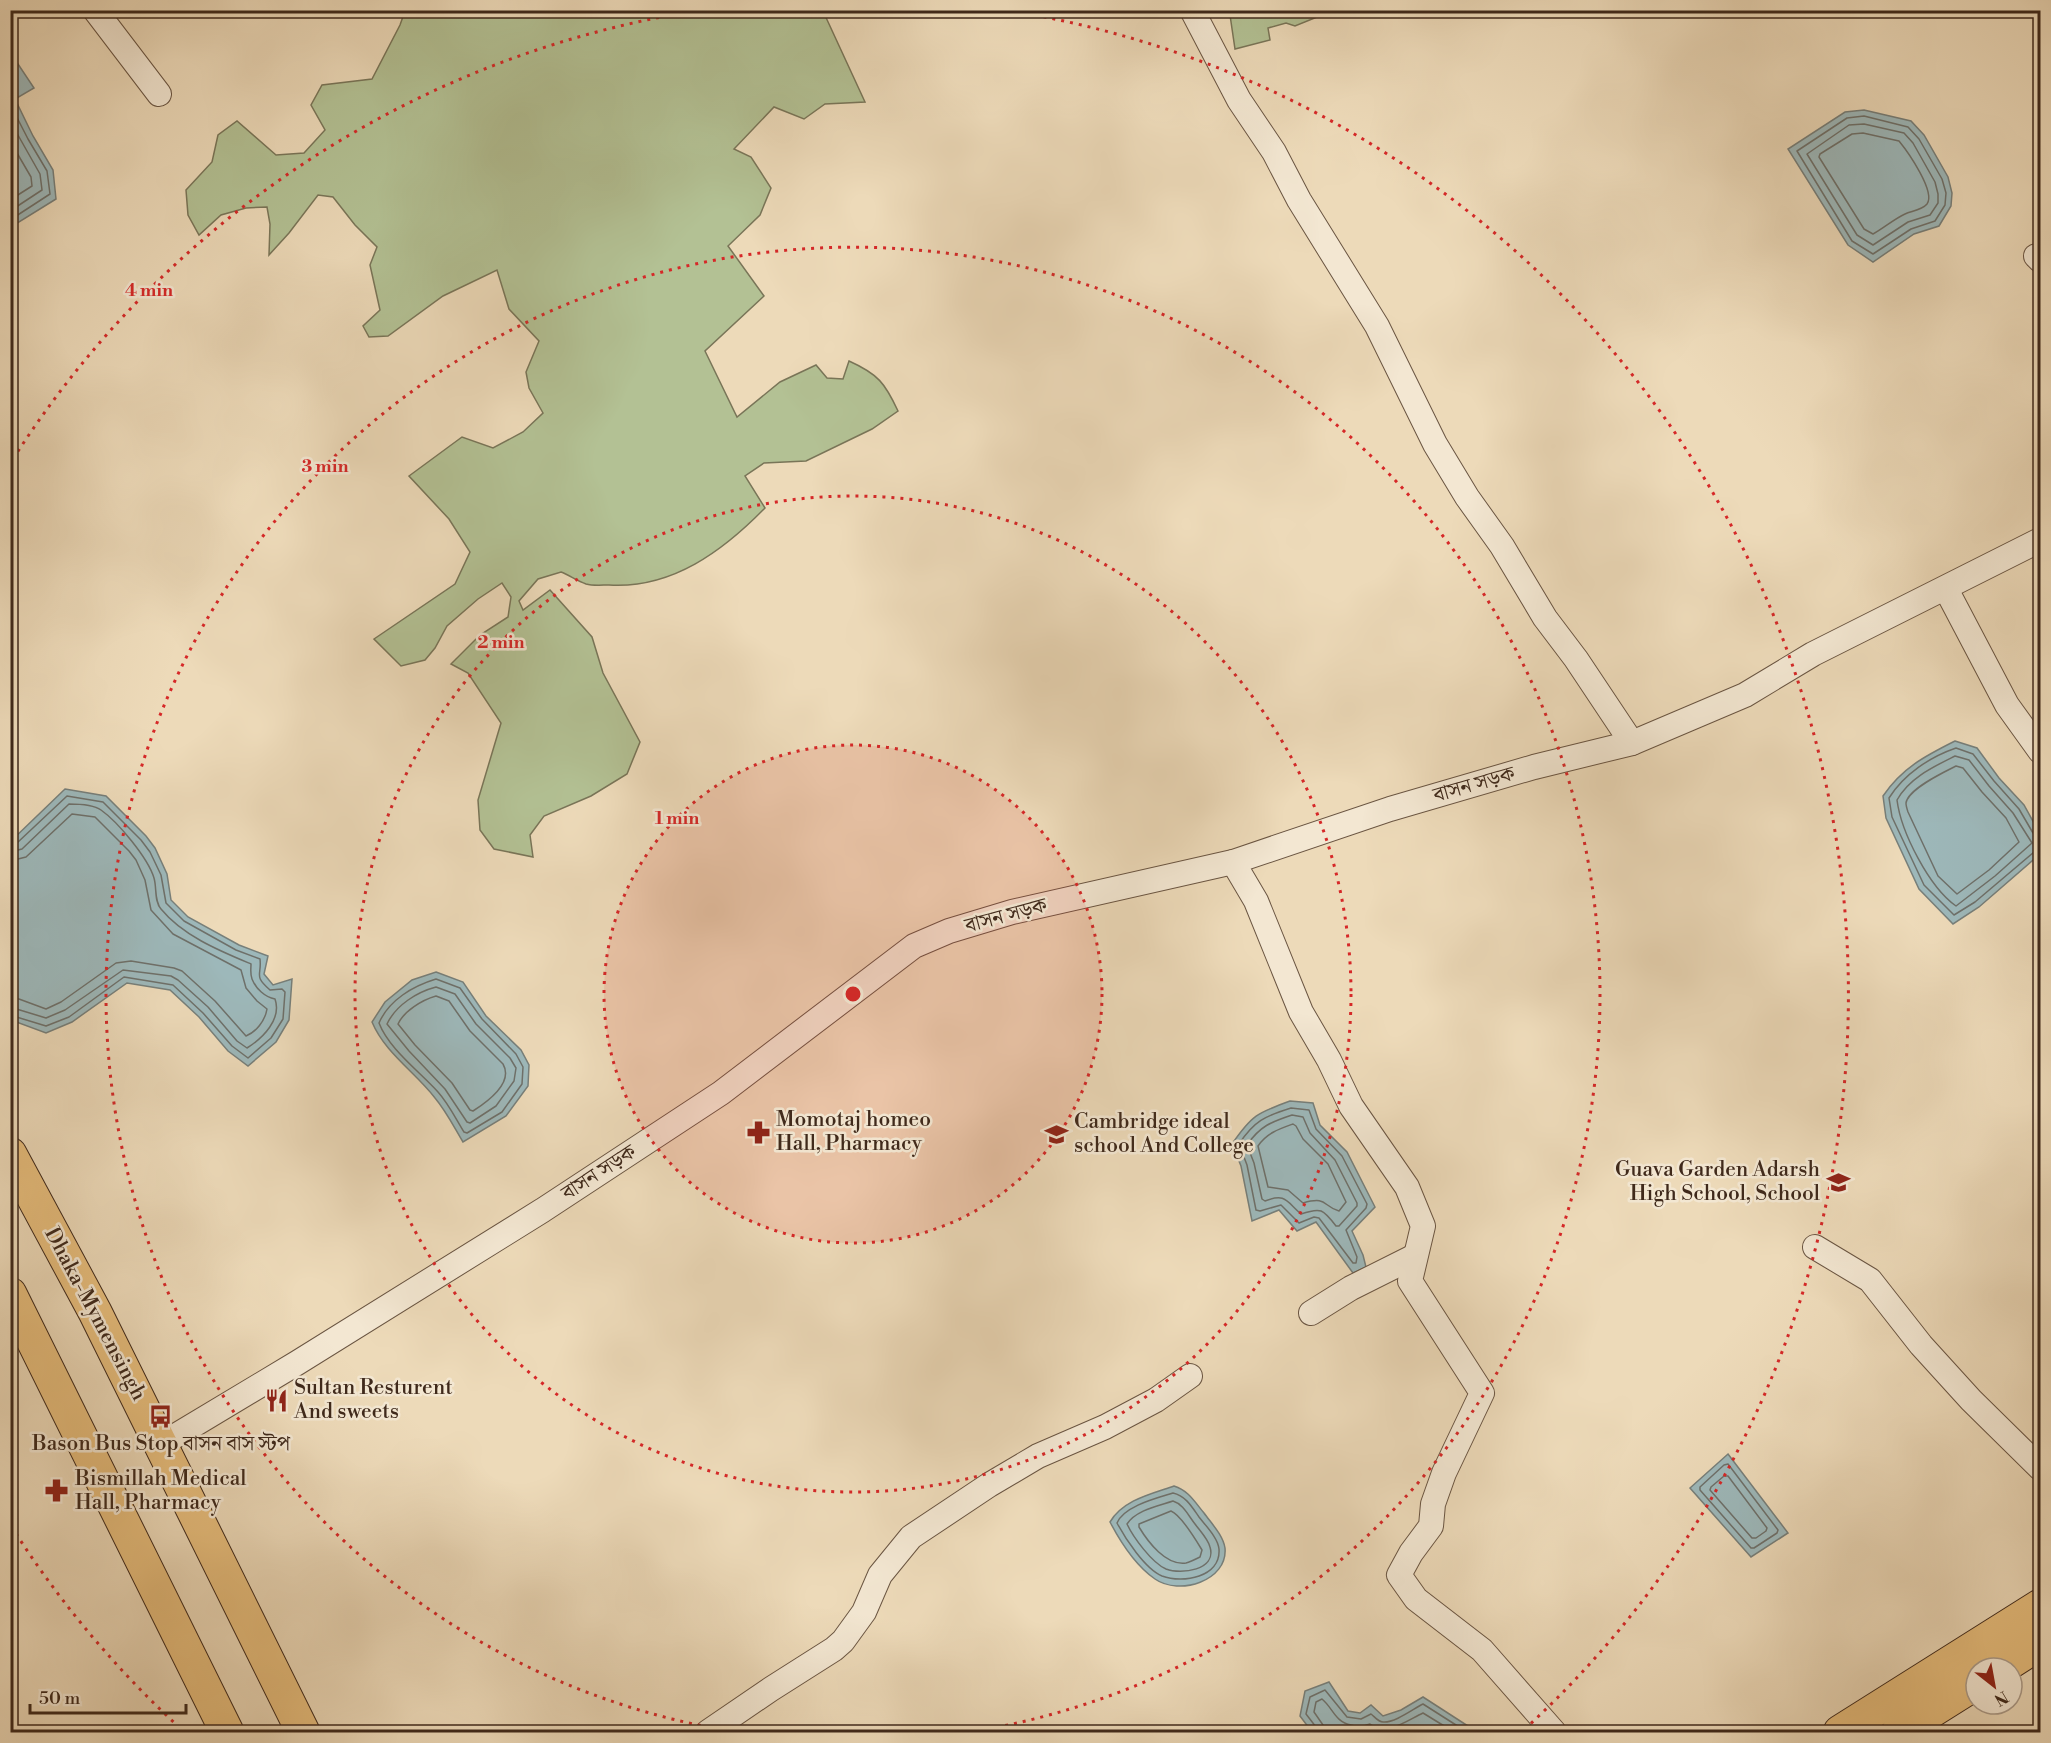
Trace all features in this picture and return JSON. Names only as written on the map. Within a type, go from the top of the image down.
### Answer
[{"type":"highway","name":"Dhaka-Mymensingh","points":[[10,1154],[95,1312],[162,1444],[303,1732]]},
{"type":"highway","points":[[10,1294],[227,1732]]},
{"type":"highway","points":[[1840,1732],[2040,1606]]},
{"type":"highway","points":[[2020,1656],[2040,1643]]},
{"type":"highway","points":[[1898,1732],[1964,1691]]},
{"type":"street","points":[[95,10],[159,94]]},
{"type":"street","points":[[1192,10],[1239,100],[1274,152],[1299,200],[1377,326],[1440,453],[1467,497],[1502,546],[1545,618],[1576,659],[1632,743]]},
{"type":"street","name":"বাসন সড়ক","points":[[162,1444],[297,1364],[543,1210],[721,1093],[914,946],[1012,912],[1233,862],[1390,809],[1534,767],[1632,743],[1745,695],[1813,654],[2040,540]]},
{"type":"street","points":[[1946,589],[2007,705],[2040,751]]},
{"type":"street","points":[[1233,862],[1256,901],[1300,1012],[1329,1060],[1351,1106],[1407,1187],[1423,1226],[1410,1281],[1482,1393],[1444,1473],[1433,1504],[1431,1526],[1411,1553],[1399,1575],[1416,1599],[1482,1650],[1554,1732]]},
{"type":"street","points":[[1815,1246],[1870,1280],[1921,1345],[1971,1400],[2040,1468]]},
{"type":"street","points":[[1311,1312],[1351,1288],[1415,1256]]},
{"type":"street","points":[[708,1732],[843,1641],[864,1612],[880,1575],[911,1537],[989,1485],[1038,1456],[1105,1427],[1156,1400],[1190,1376]]},
{"type":"green space","points":[[1244,10],[1348,11],[1322,15],[1295,26],[1286,23],[1268,28],[1270,40],[1235,49],[1230,15]]},
{"type":"green space","points":[[405,11],[823,11],[865,102],[825,104],[804,119],[774,107],[734,149],[751,157],[771,188],[760,215],[728,246],[764,296],[705,351],[737,417],[780,382],[816,365],[827,378],[843,379],[849,361],[880,380],[898,411],[872,429],[806,461],[764,463],[745,476],[765,508],[732,539],[695,564],[675,574],[632,585],[589,585],[561,572],[538,579],[519,601],[523,610],[550,590],[592,637],[603,673],[640,742],[627,774],[591,796],[544,816],[530,835],[533,857],[494,849],[480,830],[478,800],[501,723],[468,673],[451,664],[480,635],[508,617],[511,597],[502,583],[478,599],[447,626],[435,648],[425,660],[401,666],[374,639],[455,584],[470,552],[449,519],[409,476],[462,437],[493,448],[523,432],[543,413],[529,388],[526,372],[539,341],[509,309],[497,270],[443,296],[388,336],[369,337],[363,326],[380,310],[370,265],[377,247],[355,225],[333,197],[318,195],[269,255],[270,224],[267,207],[246,208],[221,215],[199,235],[188,215],[186,190],[212,162],[218,135],[237,121],[276,155],[304,153],[325,130],[311,105],[322,85],[372,79]]},
{"type":"water","points":[[10,52],[34,88],[15,99],[53,170],[56,199],[11,227]]},
{"type":"water","points":[[1864,110],[1911,121],[1924,135],[1948,177],[1952,193],[1951,206],[1939,226],[1914,234],[1873,262],[1848,245],[1788,149],[1845,112]]},
{"type":"water","points":[[1955,741],[1977,748],[1999,778],[2024,805],[2040,834],[2040,854],[1979,907],[1953,924],[1919,889],[1886,818],[1883,796],[1906,770]]},
{"type":"water","points":[[65,789],[106,796],[155,848],[167,874],[171,900],[188,917],[239,945],[268,956],[264,974],[273,985],[292,979],[289,1020],[276,1042],[248,1066],[228,1051],[199,1017],[170,990],[127,983],[72,1022],[46,1033],[11,1020],[11,841]]},
{"type":"water","points":[[436,972],[463,982],[486,1016],[521,1050],[529,1065],[528,1086],[506,1116],[463,1142],[439,1103],[392,1053],[372,1022],[385,1002],[412,980]]},
{"type":"water","points":[[1290,1101],[1313,1103],[1320,1125],[1347,1152],[1375,1207],[1352,1231],[1366,1267],[1353,1273],[1316,1222],[1297,1231],[1279,1210],[1252,1221],[1241,1166],[1232,1144],[1256,1116]]},
{"type":"water","points":[[1728,1454],[1788,1533],[1751,1557],[1690,1488]]},
{"type":"water","points":[[1174,1486],[1184,1491],[1194,1501],[1219,1534],[1225,1548],[1224,1560],[1219,1569],[1210,1577],[1200,1582],[1176,1586],[1165,1584],[1148,1574],[1130,1554],[1110,1522],[1122,1508],[1130,1503]]},
{"type":"water","points":[[1329,1682],[1348,1711],[1360,1713],[1371,1705],[1383,1716],[1401,1710],[1423,1697],[1471,1728],[1483,1732],[1312,1732],[1300,1716],[1305,1691]]},
{"type":"place","name":"Momotaj homeo Hall, Pharmacy","points":[[758,1132]]},
{"type":"place","name":"Cambridge ideal school And College","points":[[1056,1134]]},
{"type":"place","name":"Guava Garden Adarsh High School, School","points":[[1838,1182]]},
{"type":"place","name":"Sultan Resturent And sweets","points":[[276,1400]]},
{"type":"place","name":"Bason Bus Stop বাসন বাস স্টপ","points":[[161,1416]]},
{"type":"place","name":"Bismillah Medical Hall, Pharmacy","points":[[57,1491]]}]
